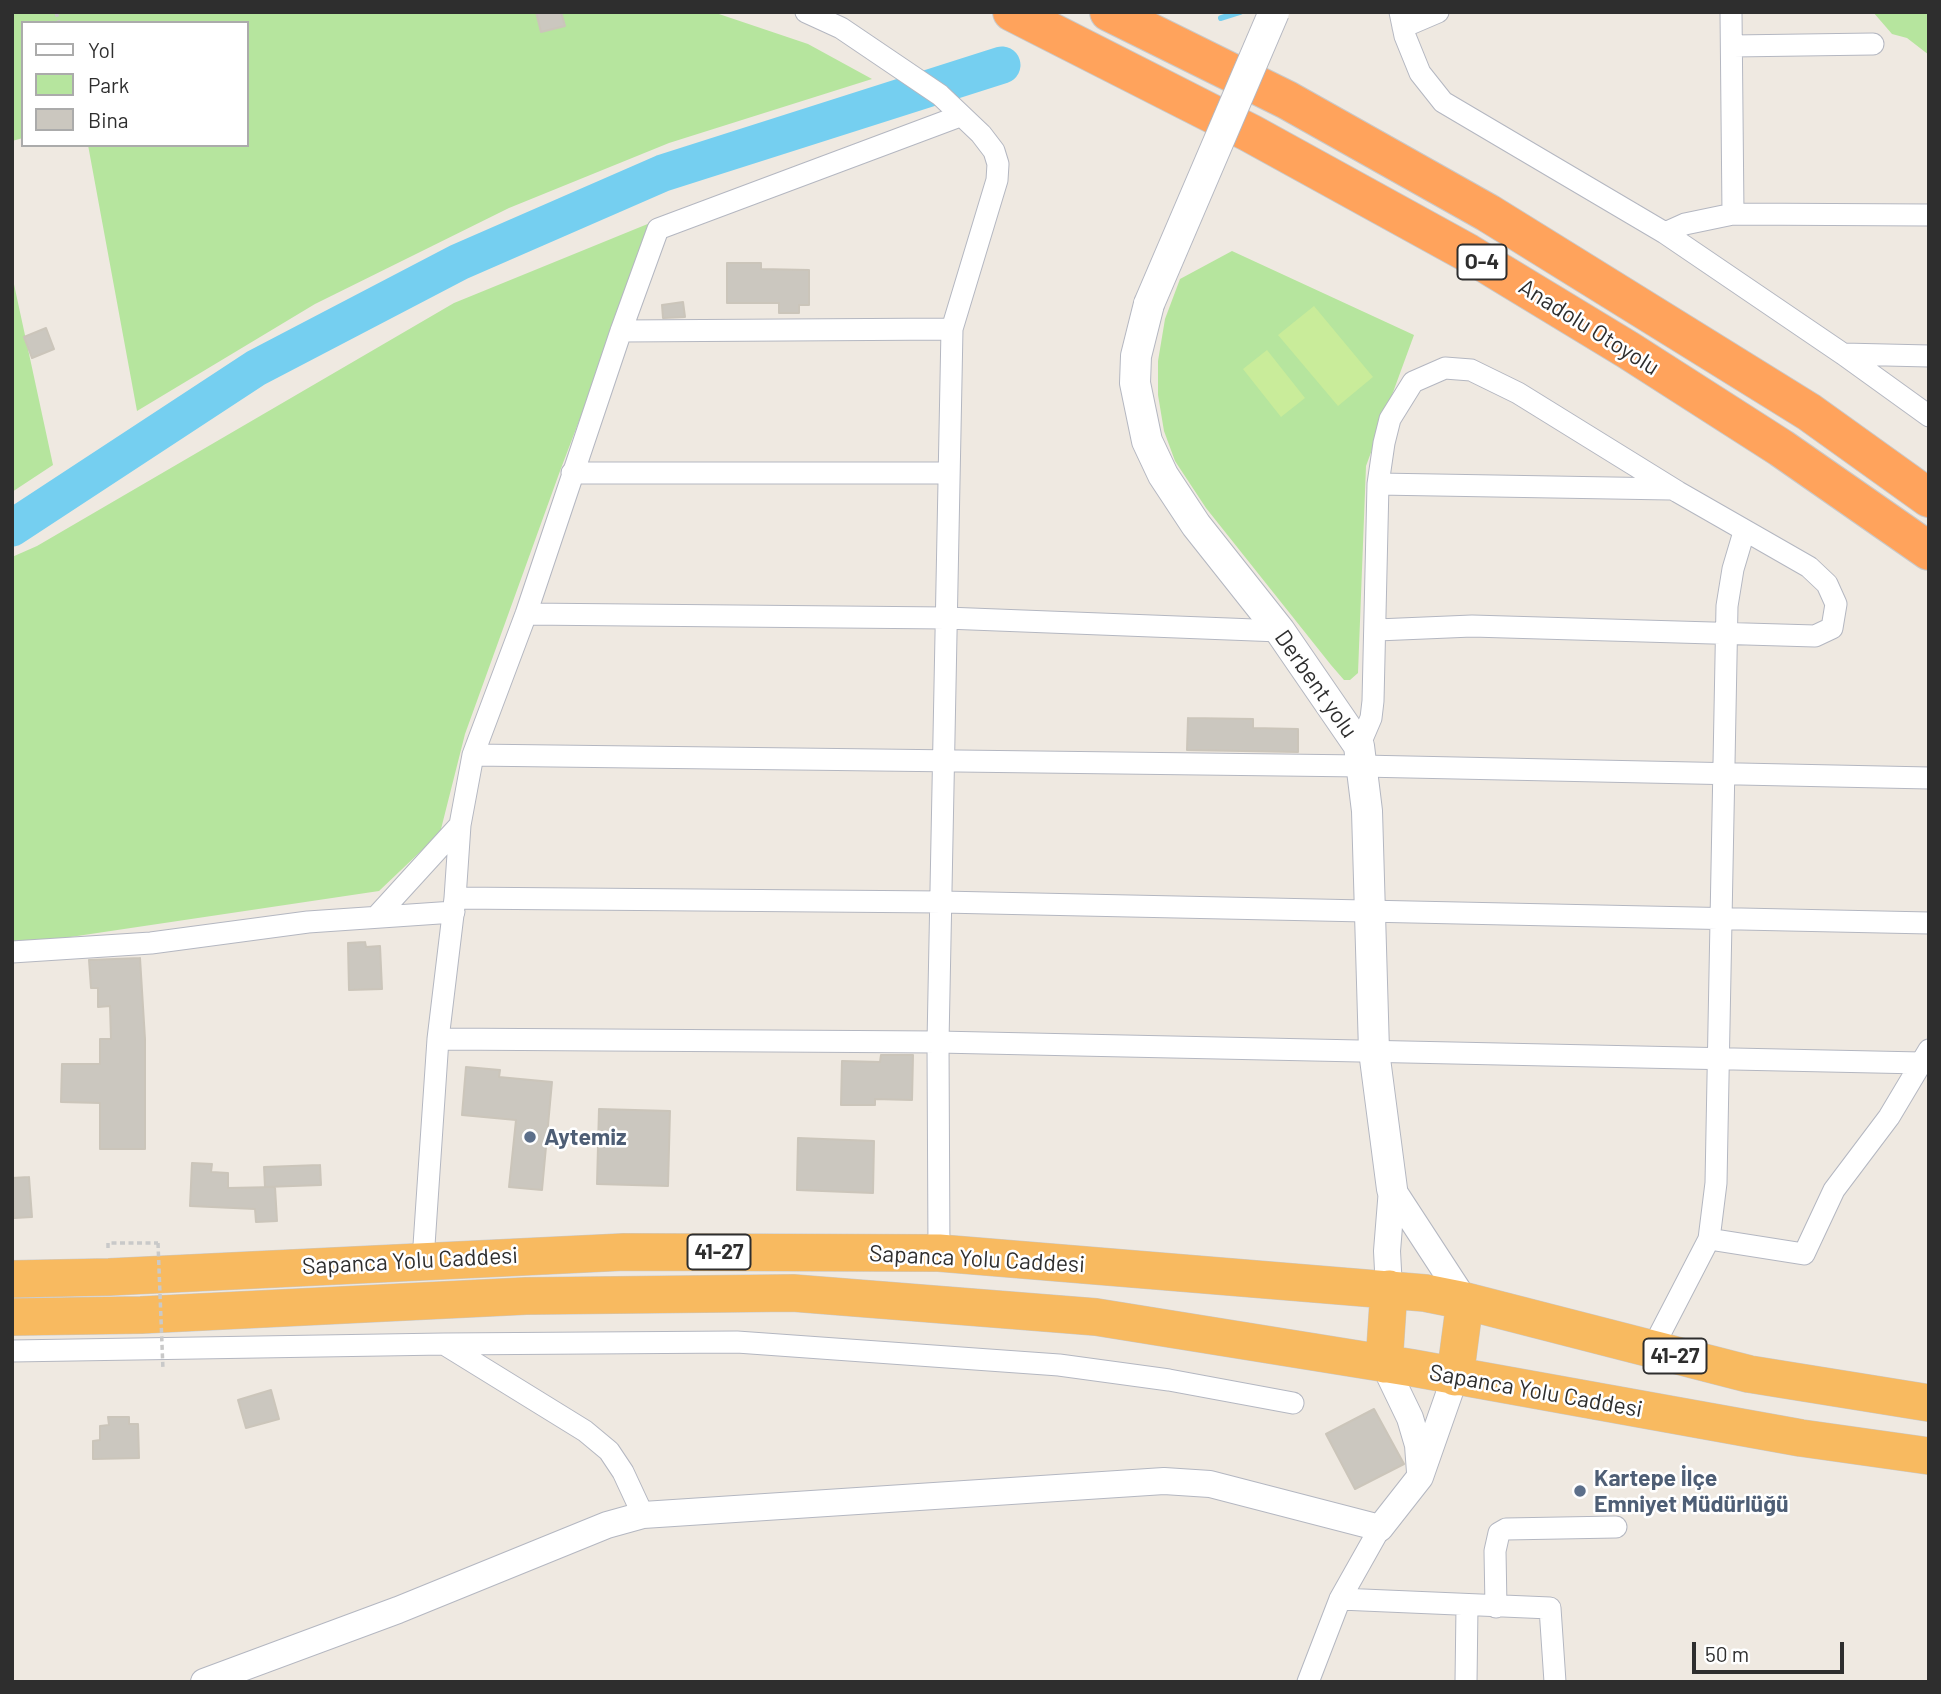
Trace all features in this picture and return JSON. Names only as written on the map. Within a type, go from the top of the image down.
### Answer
[{"type":"highway","name":"Anadolu Otoyolu","points":[[1012,12],[1251,133],[1468,253],[1628,350],[1781,448],[1929,551]]},
{"type":"highway","name":"Anadolu Otoyolu","points":[[1109,12],[1287,100],[1488,213],[1809,412],[1929,498]]},
{"type":"highway","name":"Sapanca Yolu Caddesi","points":[[12,1279],[109,1277],[624,1252],[939,1253],[1389,1289],[1465,1301],[1651,1351],[1749,1374],[1929,1403]]},
{"type":"highway","points":[[1384,1364],[1389,1289]]},
{"type":"highway","name":"Sapanca Yolu Caddesi","points":[[12,1317],[141,1315],[526,1296],[793,1293],[1096,1317],[1384,1364],[1801,1438],[1929,1456]]},
{"type":"highway","points":[[1455,1377],[1465,1301]]},
{"type":"main road","name":"Derbent yolu","points":[[1274,12],[1149,304],[1136,356],[1135,383],[1147,441],[1163,475],[1196,525],[1280,631],[1361,756],[1370,911],[1374,1051],[1392,1189]]},
{"type":"street","points":[[806,12],[841,28],[940,96],[994,151],[998,164],[997,180],[952,328],[938,1042],[939,1253]]},
{"type":"street","points":[[1437,12],[1402,19],[1420,73],[1443,102],[1665,233],[1929,416]]},
{"type":"street","points":[[1731,12],[1733,214]]},
{"type":"street","points":[[1733,46],[1873,44]]},
{"type":"street","points":[[423,1260],[438,1040],[454,905],[460,825],[472,755],[526,614],[572,473],[658,229],[960,116]]},
{"type":"street","points":[[1665,233],[1694,221],[1733,214],[1929,215]]},
{"type":"street","points":[[621,331],[952,328]]},
{"type":"street","points":[[1843,354],[1929,356]]},
{"type":"street","points":[[1361,756],[1371,718],[1377,630],[1378,484],[1390,419],[1403,394],[1413,382],[1428,373],[1456,367],[1471,370],[1518,393],[1672,489],[1809,567],[1833,594],[1836,618],[1832,628],[1815,636],[1472,626],[1377,630]]},
{"type":"street","points":[[572,473],[949,473]]},
{"type":"street","points":[[1378,484],[1672,489]]},
{"type":"street","points":[[1651,1351],[1709,1239],[1716,1183],[1726,635],[1733,569],[1744,531]]},
{"type":"street","points":[[526,614],[946,618],[1280,631]]},
{"type":"street","points":[[472,755],[944,760],[1361,756],[1723,774],[1929,778]]},
{"type":"street","points":[[376,917],[460,825]]},
{"type":"street","points":[[12,952],[151,943],[308,922],[376,917],[454,905],[942,902],[1929,923]]},
{"type":"street","points":[[438,1040],[938,1042],[1718,1058],[1925,1057]]},
{"type":"street","points":[[1709,1239],[1804,1254],[1834,1191],[1889,1117],[1925,1057]]},
{"type":"street","points":[[1389,1289],[1387,1251],[1392,1189]]},
{"type":"street","points":[[1392,1189],[1465,1301]]},
{"type":"street","points":[[12,1351],[444,1344],[751,1343],[1059,1365],[1169,1380],[1293,1403]]},
{"type":"street","points":[[444,1344],[585,1431],[608,1451],[624,1472],[643,1515]]},
{"type":"street","points":[[1384,1364],[1410,1418],[1418,1445],[1420,1477]]},
{"type":"street","points":[[1308,1682],[1340,1599],[1380,1528],[1420,1477],[1455,1377]]},
{"type":"street","points":[[204,1682],[398,1610],[607,1525],[643,1515],[1164,1480],[1210,1484],[1380,1528]]},
{"type":"street","points":[[1496,1607],[1495,1551],[1499,1533],[1506,1529],[1616,1527]]},
{"type":"street","points":[[1340,1599],[1467,1607],[1550,1608],[1555,1682]]},
{"type":"street","points":[[1466,1682],[1467,1607]]},
{"type":"path","points":[[108,1243],[158,1243],[163,1370]]},
{"type":"green space","points":[[12,12],[713,12],[808,44],[872,79],[669,143],[509,208],[315,304],[137,411],[88,147],[248,147],[248,21],[21,21],[21,139],[12,141]]},
{"type":"green space","points":[[1873,12],[1929,12],[1929,55],[1907,38],[1892,34]]},
{"type":"green space","points":[[655,221],[560,471],[465,734],[440,833],[379,891],[57,939],[12,952],[12,557],[37,546],[454,303]]},
{"type":"green space","points":[[1232,251],[1414,335],[1366,466],[1358,673],[1350,680],[1344,680],[1331,665],[1206,508],[1175,461],[1164,431],[1158,395],[1158,361],[1165,319],[1180,279]]},
{"type":"green space","points":[[12,275],[53,465],[12,492]]},
{"type":"green space","points":[[1314,306],[1373,377],[1338,406],[1278,335]]},
{"type":"green space","points":[[1267,350],[1305,398],[1281,417],[1243,369]]},
{"type":"building","points":[[536,12],[561,12],[565,26],[541,32]]},
{"type":"building","points":[[727,263],[761,263],[761,269],[809,270],[809,305],[799,305],[799,313],[779,313],[779,303],[727,303]]},
{"type":"building","points":[[683,302],[685,317],[663,318],[662,305]]},
{"type":"building","points":[[46,328],[54,349],[32,358],[24,337]]},
{"type":"building","points":[[1188,718],[1253,719],[1253,728],[1298,729],[1298,752],[1187,750]]},
{"type":"building","points":[[365,942],[366,947],[380,946],[382,989],[349,990],[348,943]]},
{"type":"building","points":[[140,958],[145,1039],[145,1149],[100,1149],[100,1103],[61,1102],[62,1064],[100,1064],[100,1039],[111,1039],[110,1006],[98,1007],[98,988],[91,988],[89,960]]},
{"type":"building","points":[[881,1055],[913,1055],[912,1100],[875,1099],[875,1105],[841,1105],[842,1061],[880,1062]]},
{"type":"building","points":[[466,1067],[500,1070],[499,1077],[552,1082],[542,1190],[509,1187],[516,1120],[462,1115]]},
{"type":"building","points":[[599,1109],[670,1111],[668,1186],[597,1184]]},
{"type":"building","points":[[798,1138],[874,1141],[873,1193],[797,1190]]},
{"type":"building","points":[[192,1163],[212,1164],[211,1172],[228,1173],[228,1188],[275,1187],[277,1221],[256,1222],[255,1209],[190,1206]]},
{"type":"building","points":[[320,1165],[321,1185],[265,1187],[264,1167]]},
{"type":"building","points":[[29,1177],[32,1217],[14,1218],[12,1178]]},
{"type":"building","points":[[271,1390],[279,1419],[246,1428],[238,1400]]},
{"type":"building","points":[[1374,1409],[1404,1464],[1355,1489],[1326,1434]]},
{"type":"building","points":[[108,1417],[129,1417],[129,1424],[138,1424],[139,1458],[93,1459],[93,1441],[100,1440],[100,1426],[109,1425]]},
{"type":"waterway","points":[[1221,18],[1240,12]]},
{"type":"waterway","points":[[12,528],[256,368],[459,262],[663,173],[1002,65]]},
{"type":"place","name":"Aytemiz","points":[[530,1137]]},
{"type":"place","name":"Kartepe İlçe Emniyet Müdürlüğü","points":[[1580,1491]]}]
